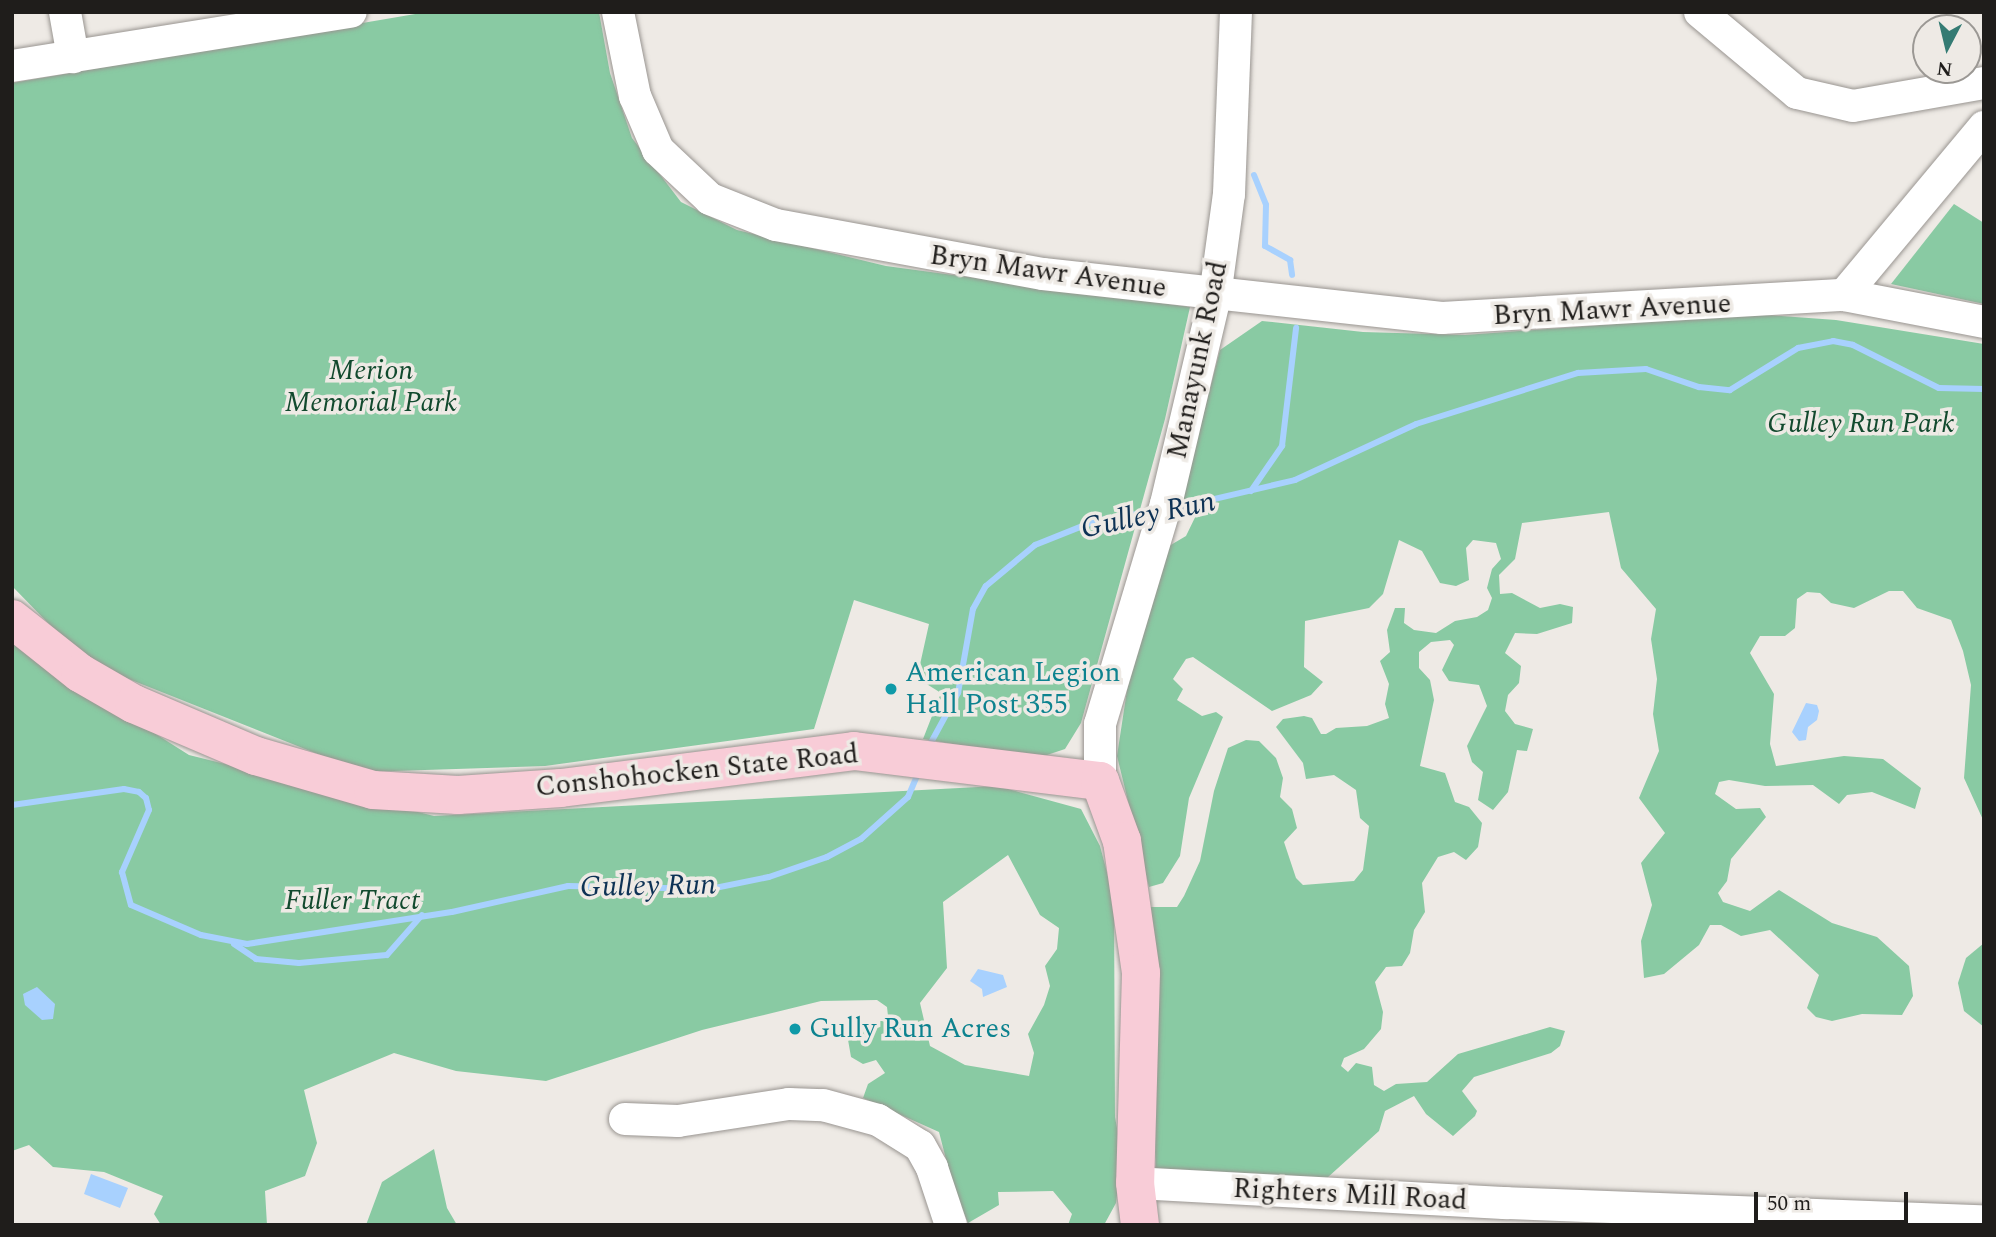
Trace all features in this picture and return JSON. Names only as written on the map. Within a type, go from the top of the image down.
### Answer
[{"type":"main road","name":"Conshohocken State Road","points":[[12,619],[80,673],[172,722],[293,769],[373,790],[421,795],[511,792],[828,752],[925,756],[1100,781]]},
{"type":"main road","points":[[1100,781],[1122,841],[1141,972],[1135,1183],[1140,1225]]},
{"type":"street","points":[[65,12],[73,57]]},
{"type":"street","points":[[12,66],[351,12]]},
{"type":"street","name":"Bryn Mawr Avenue","points":[[618,12],[646,130],[673,169],[719,204],[776,225],[882,246],[1215,296],[1443,318],[1844,295],[1984,322]]},
{"type":"street","name":"Manayunk Road","points":[[1100,781],[1100,724],[1165,509],[1215,296],[1228,194],[1236,12]]},
{"type":"street","points":[[1700,12],[1797,93],[1853,106],[1984,83]]},
{"type":"street","points":[[1844,295],[1984,127]]},
{"type":"street","points":[[625,1119],[678,1121],[789,1104],[823,1105],[878,1120],[920,1146],[933,1168],[951,1225]]},
{"type":"street","name":"Righters Mill Road","points":[[1135,1183],[1505,1203],[1984,1221]]},
{"type":"green space","name":"Merion Memorial Park","points":[[427,12],[599,12],[610,73],[632,138],[681,202],[737,230],[886,266],[1190,307],[1165,419],[1081,723],[1065,749],[1038,758],[923,739],[941,693],[917,678],[929,624],[854,600],[814,729],[545,766],[363,772],[86,662],[12,586],[12,83]]},
{"type":"green space","points":[[1954,204],[1984,223],[1984,304],[1891,284]]},
{"type":"green space","name":"Gulley Run Park","points":[[1752,314],[1836,320],[1984,344],[1984,822],[1964,778],[1971,685],[1963,651],[1951,620],[1917,608],[1903,591],[1889,591],[1854,608],[1831,603],[1820,593],[1807,592],[1797,599],[1795,628],[1785,636],[1760,636],[1750,653],[1774,694],[1770,744],[1776,766],[1844,756],[1883,759],[1921,788],[1915,809],[1872,792],[1847,795],[1839,804],[1813,785],[1765,786],[1729,780],[1719,782],[1715,794],[1736,809],[1760,808],[1766,817],[1731,859],[1727,881],[1718,893],[1723,902],[1750,911],[1779,890],[1832,923],[1877,937],[1909,966],[1913,996],[1902,1015],[1862,1014],[1832,1021],[1816,1017],[1807,1008],[1819,975],[1770,930],[1741,936],[1721,925],[1710,925],[1699,945],[1664,974],[1644,978],[1641,941],[1652,905],[1641,863],[1665,833],[1639,798],[1659,751],[1653,714],[1657,679],[1651,639],[1656,609],[1621,568],[1609,512],[1522,523],[1515,559],[1499,575],[1500,594],[1512,593],[1540,608],[1560,604],[1573,607],[1572,623],[1537,634],[1515,633],[1505,653],[1521,666],[1519,683],[1508,695],[1505,711],[1515,724],[1533,729],[1527,751],[1517,750],[1508,792],[1493,810],[1478,800],[1483,772],[1472,762],[1467,746],[1487,706],[1479,685],[1449,681],[1442,670],[1454,645],[1450,640],[1431,642],[1419,652],[1419,668],[1430,680],[1434,700],[1420,766],[1445,773],[1455,802],[1469,807],[1482,823],[1478,847],[1466,860],[1454,852],[1438,857],[1422,883],[1425,912],[1414,930],[1410,953],[1402,966],[1386,967],[1375,982],[1383,1012],[1381,1029],[1364,1049],[1344,1058],[1341,1066],[1348,1072],[1356,1063],[1372,1067],[1374,1085],[1384,1091],[1396,1084],[1427,1082],[1458,1054],[1550,1027],[1565,1031],[1560,1046],[1551,1053],[1474,1077],[1462,1091],[1477,1111],[1453,1136],[1426,1114],[1414,1096],[1385,1111],[1379,1131],[1327,1178],[1156,1171],[1146,907],[1177,907],[1184,896],[1200,861],[1214,791],[1228,748],[1246,740],[1259,741],[1276,758],[1283,778],[1280,797],[1292,809],[1297,828],[1284,842],[1296,878],[1303,885],[1354,881],[1363,870],[1369,826],[1360,818],[1356,790],[1334,775],[1306,779],[1303,763],[1276,727],[1283,719],[1304,716],[1312,718],[1321,734],[1326,734],[1336,728],[1367,726],[1389,718],[1385,704],[1389,684],[1380,661],[1390,652],[1387,630],[1395,608],[1405,608],[1404,623],[1414,630],[1436,633],[1455,621],[1477,617],[1488,610],[1492,598],[1487,588],[1492,569],[1501,559],[1496,543],[1473,540],[1466,548],[1469,580],[1456,586],[1440,583],[1422,551],[1399,540],[1383,594],[1369,608],[1305,621],[1304,667],[1323,682],[1311,695],[1272,711],[1193,657],[1186,659],[1173,679],[1183,689],[1177,700],[1202,716],[1216,712],[1223,717],[1189,798],[1180,856],[1163,883],[1149,887],[1117,756],[1129,677],[1169,546],[1186,536],[1203,501],[1180,505],[1220,350],[1262,321],[1363,332],[1465,335]]},
{"type":"green space","name":"Fuller Tract","points":[[12,643],[189,755],[434,816],[997,786],[1081,809],[1100,846],[1114,899],[1115,1117],[1122,1156],[1116,1203],[1104,1225],[1068,1225],[1072,1214],[1053,1191],[998,1192],[999,1205],[968,1223],[954,1190],[939,1132],[863,1098],[868,1084],[885,1073],[876,1060],[863,1064],[851,1057],[847,1034],[854,1021],[884,1021],[888,1016],[887,1007],[877,1000],[821,1001],[702,1030],[546,1081],[456,1071],[394,1053],[304,1090],[317,1143],[305,1176],[265,1191],[267,1225],[161,1225],[154,1214],[163,1196],[104,1172],[53,1167],[29,1145],[12,1151]],"holes":[[[1008,855],[1040,915],[1059,928],[1057,949],[1045,966],[1050,986],[1044,1005],[1028,1034],[1034,1053],[1029,1076],[965,1065],[930,1046],[920,1003],[947,968],[943,902]]]},
{"type":"green space","points":[[1984,943],[1984,1027],[1964,1011],[1958,983],[1966,958]]},
{"type":"green space","points":[[434,1149],[447,1208],[457,1225],[366,1225],[382,1182]]},
{"type":"water","points":[[1806,703],[1817,705],[1819,711],[1817,720],[1808,727],[1806,740],[1799,741],[1792,732]]},
{"type":"water","points":[[978,969],[1003,975],[1007,987],[983,997],[982,989],[970,981]]},
{"type":"water","points":[[37,987],[55,1004],[53,1019],[42,1020],[25,1005],[23,994]]},
{"type":"water","points":[[91,1174],[128,1188],[120,1208],[84,1194]]},
{"type":"waterway","points":[[1254,175],[1266,205],[1265,246],[1290,260],[1292,275]]},
{"type":"waterway","points":[[1251,491],[1282,446],[1296,328]]},
{"type":"waterway","name":"Gulley Run","points":[[1176,508],[1295,480],[1416,424],[1578,373],[1646,369],[1699,387],[1730,390],[1798,348],[1833,341],[1853,345],[1939,388],[1984,389]]},
{"type":"waterway","name":"Gulley Run","points":[[928,748],[958,693],[973,609],[986,586],[1035,545],[1095,521],[1155,511]]},
{"type":"waterway","name":"Gulley Run","points":[[12,805],[124,789],[139,792],[146,798],[149,810],[122,872],[131,905],[201,935],[247,944],[452,912],[568,886],[710,889],[769,877],[827,857],[861,839],[908,797],[919,771]]},
{"type":"waterway","points":[[234,944],[256,959],[299,963],[387,955],[422,915]]},
{"type":"place","name":"American Legion Hall Post 355","points":[[891,689]]},
{"type":"place","name":"Gully Run Acres","points":[[795,1029]]}]
